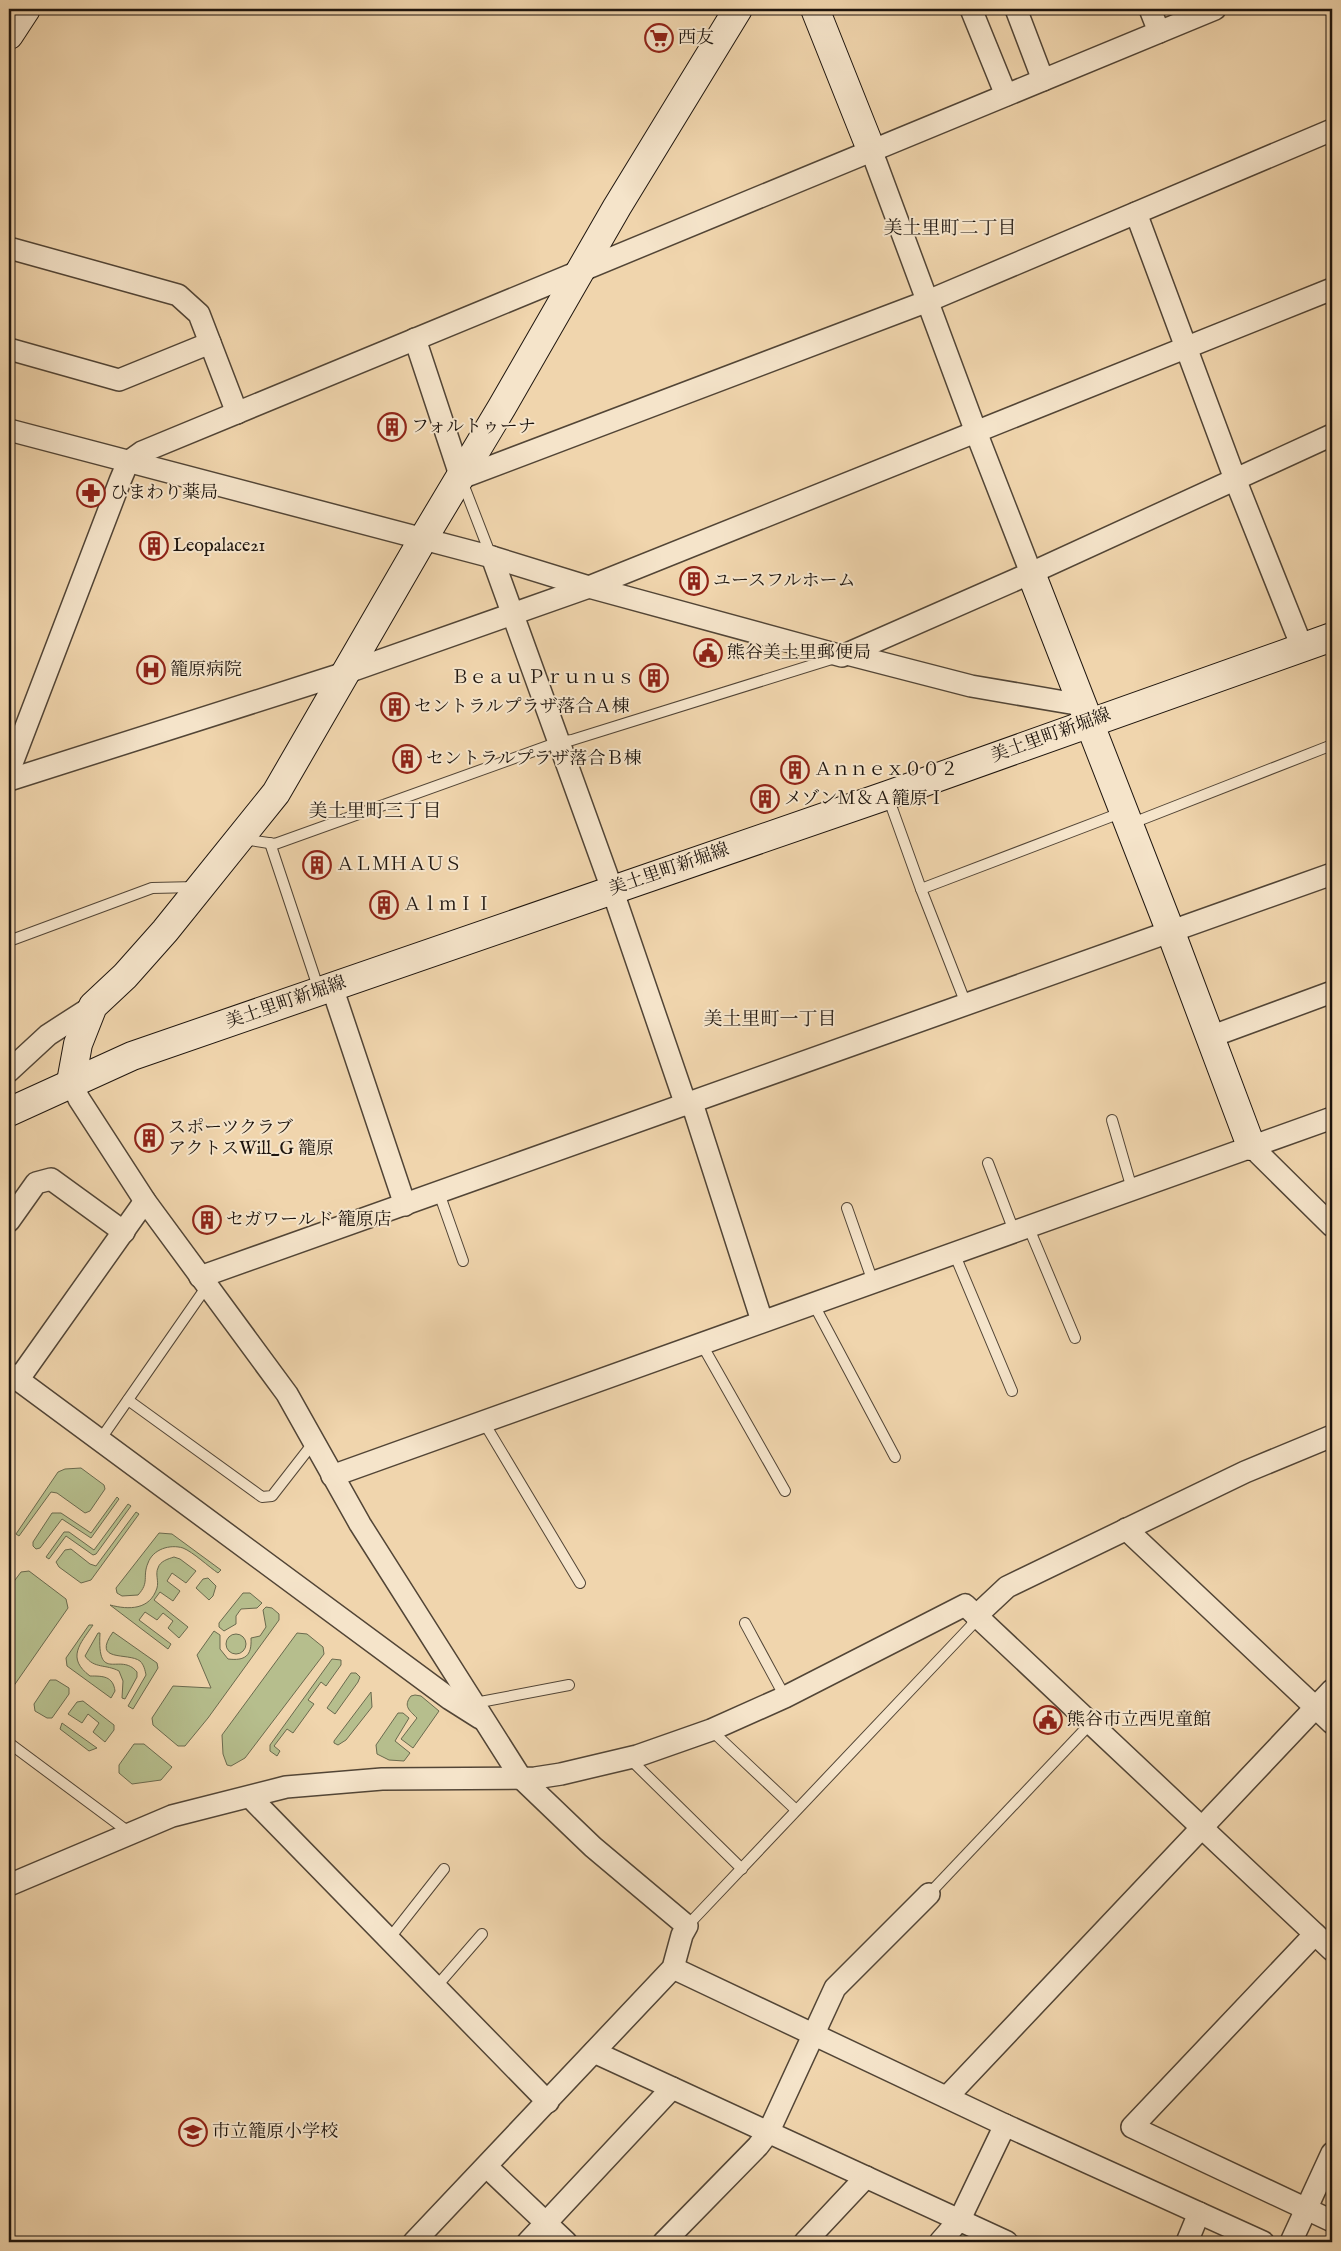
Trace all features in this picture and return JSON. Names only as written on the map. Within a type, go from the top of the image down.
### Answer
[{"type":"street","points":[[9,35],[26,9]]},
{"type":"street","points":[[9,1071],[48,1035],[93,1006],[136,963],[276,792],[583,269],[617,207],[738,9]]},
{"type":"street","points":[[815,9],[872,152],[976,432],[1170,930],[1251,1146],[1332,1226]]},
{"type":"street","points":[[971,9],[1006,95]]},
{"type":"street","points":[[1016,9],[1043,80]]},
{"type":"street","points":[[1150,9],[1159,32]]},
{"type":"street","points":[[9,771],[128,462],[142,452],[1215,9]]},
{"type":"street","points":[[461,478],[928,301],[1332,130]]},
{"type":"street","points":[[1136,213],[1235,479],[1302,647]]},
{"type":"street","points":[[9,248],[178,295],[199,314],[237,413]]},
{"type":"street","points":[[9,780],[345,673],[589,587],[1332,289]]},
{"type":"street","points":[[415,339],[461,478]]},
{"type":"street","points":[[9,349],[119,380],[210,343]]},
{"type":"street","points":[[9,430],[492,557],[589,587],[845,655],[1086,714]]},
{"type":"street","points":[[845,655],[1031,574],[1332,435]]},
{"type":"street","points":[[492,557],[689,1104],[762,1321]]},
{"type":"street","name":"美土里町新堀線","points":[[9,1112],[71,1082],[132,1056],[888,795],[1086,714],[1332,637]]},
{"type":"street","points":[[204,1282],[439,1192],[689,1104],[1170,930],[1332,874]]},
{"type":"street","points":[[326,989],[405,1205]]},
{"type":"street","points":[[1210,1037],[1332,992]]},
{"type":"street","points":[[93,1006],[78,1044],[71,1082],[79,1099],[145,1201],[272,1371],[457,1692],[486,1722]]},
{"type":"street","points":[[332,1476],[1332,1118]]},
{"type":"street","points":[[9,1221],[36,1183],[51,1179],[124,1232]]},
{"type":"street","points":[[145,1201],[124,1232],[14,1376],[100,1440],[475,1703],[521,1778],[592,1847],[687,1926],[682,1935],[673,1968],[414,2242]]},
{"type":"street","points":[[976,1616],[1007,1587],[1245,1472],[1332,1436]]},
{"type":"street","points":[[1126,1530],[1332,1723]]},
{"type":"street","points":[[9,1885],[172,1816],[286,1787],[382,1779],[521,1778],[561,1774],[629,1758],[710,1730],[785,1697],[965,1605],[1332,1950]]},
{"type":"street","points":[[947,2097],[1332,1690]]},
{"type":"street","points":[[250,1797],[548,2102]]},
{"type":"street","points":[[664,2242],[758,2146],[768,2133],[835,1988],[929,1894]]},
{"type":"street","points":[[1315,1934],[1132,2127],[1332,2221]]},
{"type":"street","points":[[673,1968],[1005,2124],[1263,2242]]},
{"type":"street","points":[[594,2052],[1007,2242]]},
{"type":"street","points":[[528,2242],[672,2088]]},
{"type":"street","points":[[940,2242],[960,2219],[1005,2124]]},
{"type":"street","points":[[1290,2242],[1332,2153]]},
{"type":"street","points":[[486,2167],[566,2242]]},
{"type":"street","points":[[805,2242],[866,2177]]},
{"type":"street","points":[[1187,2242],[1200,2213]]},
{"type":"lane","points":[[461,478],[492,557]]},
{"type":"lane","points":[[239,838],[275,844],[559,742],[572,740],[845,655]]},
{"type":"lane","points":[[921,889],[1332,745]]},
{"type":"lane","points":[[888,795],[921,889],[966,1004]]},
{"type":"lane","points":[[270,843],[326,989]]},
{"type":"lane","points":[[9,941],[152,888],[200,887]]},
{"type":"lane","points":[[1112,1120],[1132,1189]]},
{"type":"lane","points":[[988,1163],[1075,1338]]},
{"type":"lane","points":[[439,1192],[463,1261]]},
{"type":"lane","points":[[847,1208],[873,1282]]},
{"type":"lane","points":[[954,1253],[1012,1391]]},
{"type":"lane","points":[[100,1440],[204,1282]]},
{"type":"lane","points":[[813,1303],[895,1457]]},
{"type":"lane","points":[[700,1344],[785,1492]]},
{"type":"lane","points":[[128,1400],[262,1497],[272,1496],[314,1442]]},
{"type":"lane","points":[[483,1421],[580,1583]]},
{"type":"lane","points":[[687,1926],[971,1626],[976,1616]]},
{"type":"lane","points":[[745,1623],[785,1697]]},
{"type":"lane","points":[[475,1703],[569,1685]]},
{"type":"lane","points":[[929,1894],[1091,1723]]},
{"type":"lane","points":[[710,1730],[796,1810]]},
{"type":"lane","points":[[9,1743],[130,1833]]},
{"type":"lane","points":[[629,1758],[742,1869]]},
{"type":"lane","points":[[389,1940],[444,1869]]},
{"type":"lane","points":[[436,1987],[482,1934]]},
{"type":"green space","points":[[81,1468],[104,1485],[105,1489],[90,1511],[85,1513],[57,1493],[51,1492],[19,1536],[16,1534],[58,1472],[65,1469]]},
{"type":"green space","points":[[117,1497],[119,1499],[91,1538],[62,1519],[40,1548],[36,1549],[33,1546],[33,1542],[52,1513],[61,1513],[91,1533]]},
{"type":"green space","points":[[128,1504],[131,1506],[96,1554],[93,1555],[66,1536],[49,1559],[46,1557],[64,1532],[69,1532],[94,1550]]},
{"type":"green space","points":[[136,1512],[139,1514],[91,1580],[81,1583],[59,1567],[56,1562],[65,1550],[71,1549],[90,1564],[96,1566]]},
{"type":"green space","points":[[159,1533],[172,1534],[221,1570],[218,1573],[183,1548],[168,1547],[158,1551],[150,1558],[146,1568],[145,1583],[138,1595],[122,1596],[117,1593],[116,1588]]},
{"type":"green space","points":[[174,1557],[180,1559],[196,1571],[186,1583],[172,1573],[167,1581],[180,1591],[173,1601],[160,1592],[154,1600],[188,1627],[179,1638],[168,1628],[173,1621],[163,1613],[157,1620],[145,1612],[139,1620],[171,1644],[168,1649],[110,1605],[131,1608],[138,1607],[149,1601],[157,1588],[157,1570],[160,1564]]},
{"type":"green space","points":[[29,1571],[66,1599],[68,1608],[13,1687],[9,1688],[9,1626],[14,1620],[9,1615],[9,1588],[21,1572]]},
{"type":"green space","points":[[208,1578],[216,1586],[213,1596],[209,1600],[196,1588],[203,1579]]},
{"type":"green space","points":[[243,1593],[250,1593],[262,1603],[257,1608],[241,1609],[236,1616],[236,1624],[224,1631],[219,1627],[219,1623]]},
{"type":"green space","points":[[266,1607],[272,1608],[279,1614],[279,1620],[208,1718],[185,1746],[178,1746],[153,1725],[152,1718],[173,1686],[211,1688],[197,1655],[214,1631],[220,1635],[220,1649],[228,1659],[239,1659],[246,1656],[249,1653],[251,1638],[260,1636],[266,1627],[263,1610]]},
{"type":"green space","points":[[89,1625],[93,1625],[80,1645],[77,1657],[83,1669],[90,1676],[107,1678],[112,1682],[115,1691],[111,1698],[67,1666],[66,1658]]},
{"type":"green space","points":[[113,1632],[157,1663],[158,1668],[133,1709],[128,1706],[146,1675],[145,1671],[140,1661],[109,1652],[106,1648],[107,1642]]},
{"type":"green space","points":[[98,1633],[100,1633],[102,1658],[106,1663],[124,1664],[137,1672],[137,1677],[125,1699],[122,1698],[123,1681],[119,1671],[96,1665],[85,1656]]},
{"type":"green space","points":[[297,1633],[307,1634],[323,1647],[324,1654],[245,1758],[231,1766],[227,1765],[223,1754],[222,1735]]},
{"type":"green space","points":[[232,1634],[240,1634],[246,1640],[246,1648],[240,1654],[232,1654],[226,1648],[226,1640]]},
{"type":"green space","points":[[332,1659],[341,1660],[341,1665],[326,1686],[321,1682],[308,1700],[314,1704],[293,1733],[287,1729],[274,1746],[280,1751],[277,1756],[270,1751],[270,1745]]},
{"type":"green space","points":[[351,1673],[356,1673],[360,1677],[335,1714],[327,1708]]},
{"type":"green space","points":[[50,1680],[56,1680],[69,1688],[69,1694],[52,1718],[47,1718],[35,1711],[34,1704]]},
{"type":"green space","points":[[371,1692],[372,1707],[346,1740],[338,1745],[334,1743],[334,1741]]},
{"type":"green space","points":[[411,1696],[421,1696],[439,1711],[413,1748],[401,1739],[417,1718],[407,1705]]},
{"type":"green space","points":[[83,1701],[114,1725],[114,1730],[105,1742],[93,1732],[99,1723],[88,1714],[82,1723],[68,1714],[77,1702]]},
{"type":"green space","points":[[398,1713],[403,1713],[409,1718],[395,1741],[410,1753],[404,1761],[389,1760],[377,1754],[376,1745]]},
{"type":"green space","points":[[62,1723],[97,1748],[89,1751],[60,1729]]},
{"type":"green space","points":[[134,1744],[144,1744],[172,1767],[161,1780],[132,1784],[119,1773],[119,1765]]},
{"type":"green space","points":[[964,2231],[987,2242],[953,2242]]},
{"type":"place","name":"西友","points":[[659,38]]},
{"type":"place","name":"フォルトゥーナ","points":[[392,427]]},
{"type":"place","name":"ひまわり薬局","points":[[91,493]]},
{"type":"place","name":"Leopalace21","points":[[154,546]]},
{"type":"place","name":"ユースフルホーム","points":[[694,581]]},
{"type":"place","name":"熊谷美土里郵便局","points":[[708,653]]},
{"type":"place","name":"籠原病院","points":[[151,670]]},
{"type":"place","name":"Ｂｅａｕ Ｐｒｕｎｕｓ","points":[[654,678]]},
{"type":"place","name":"セントラルプラザ落合Ａ棟","points":[[395,707]]},
{"type":"place","name":"セントラルプラザ落合Ｂ棟","points":[[407,759]]},
{"type":"place","name":"Ａｎｎｅｘ００２","points":[[795,770]]},
{"type":"place","name":"メゾンＭ＆Ａ籠原Ｉ","points":[[765,799]]},
{"type":"place","name":"ＡＬＭＨＡＵＳ","points":[[317,865]]},
{"type":"place","name":"ＡｌｍＩＩ","points":[[384,905]]},
{"type":"place","name":"スポーツクラブ アクトスWill_G 籠原","points":[[149,1138]]},
{"type":"place","name":"セガワールド 籠原店","points":[[207,1220]]},
{"type":"place","name":"熊谷市立西児童館","points":[[1048,1720]]},
{"type":"place","name":"市立籠原小学校","points":[[193,2132]]},
{"type":"district","name":"美土里町二丁目","points":[[950,229]]},
{"type":"district","name":"美土里町三丁目","points":[[375,812]]},
{"type":"district","name":"美土里町一丁目","points":[[770,1020]]}]
